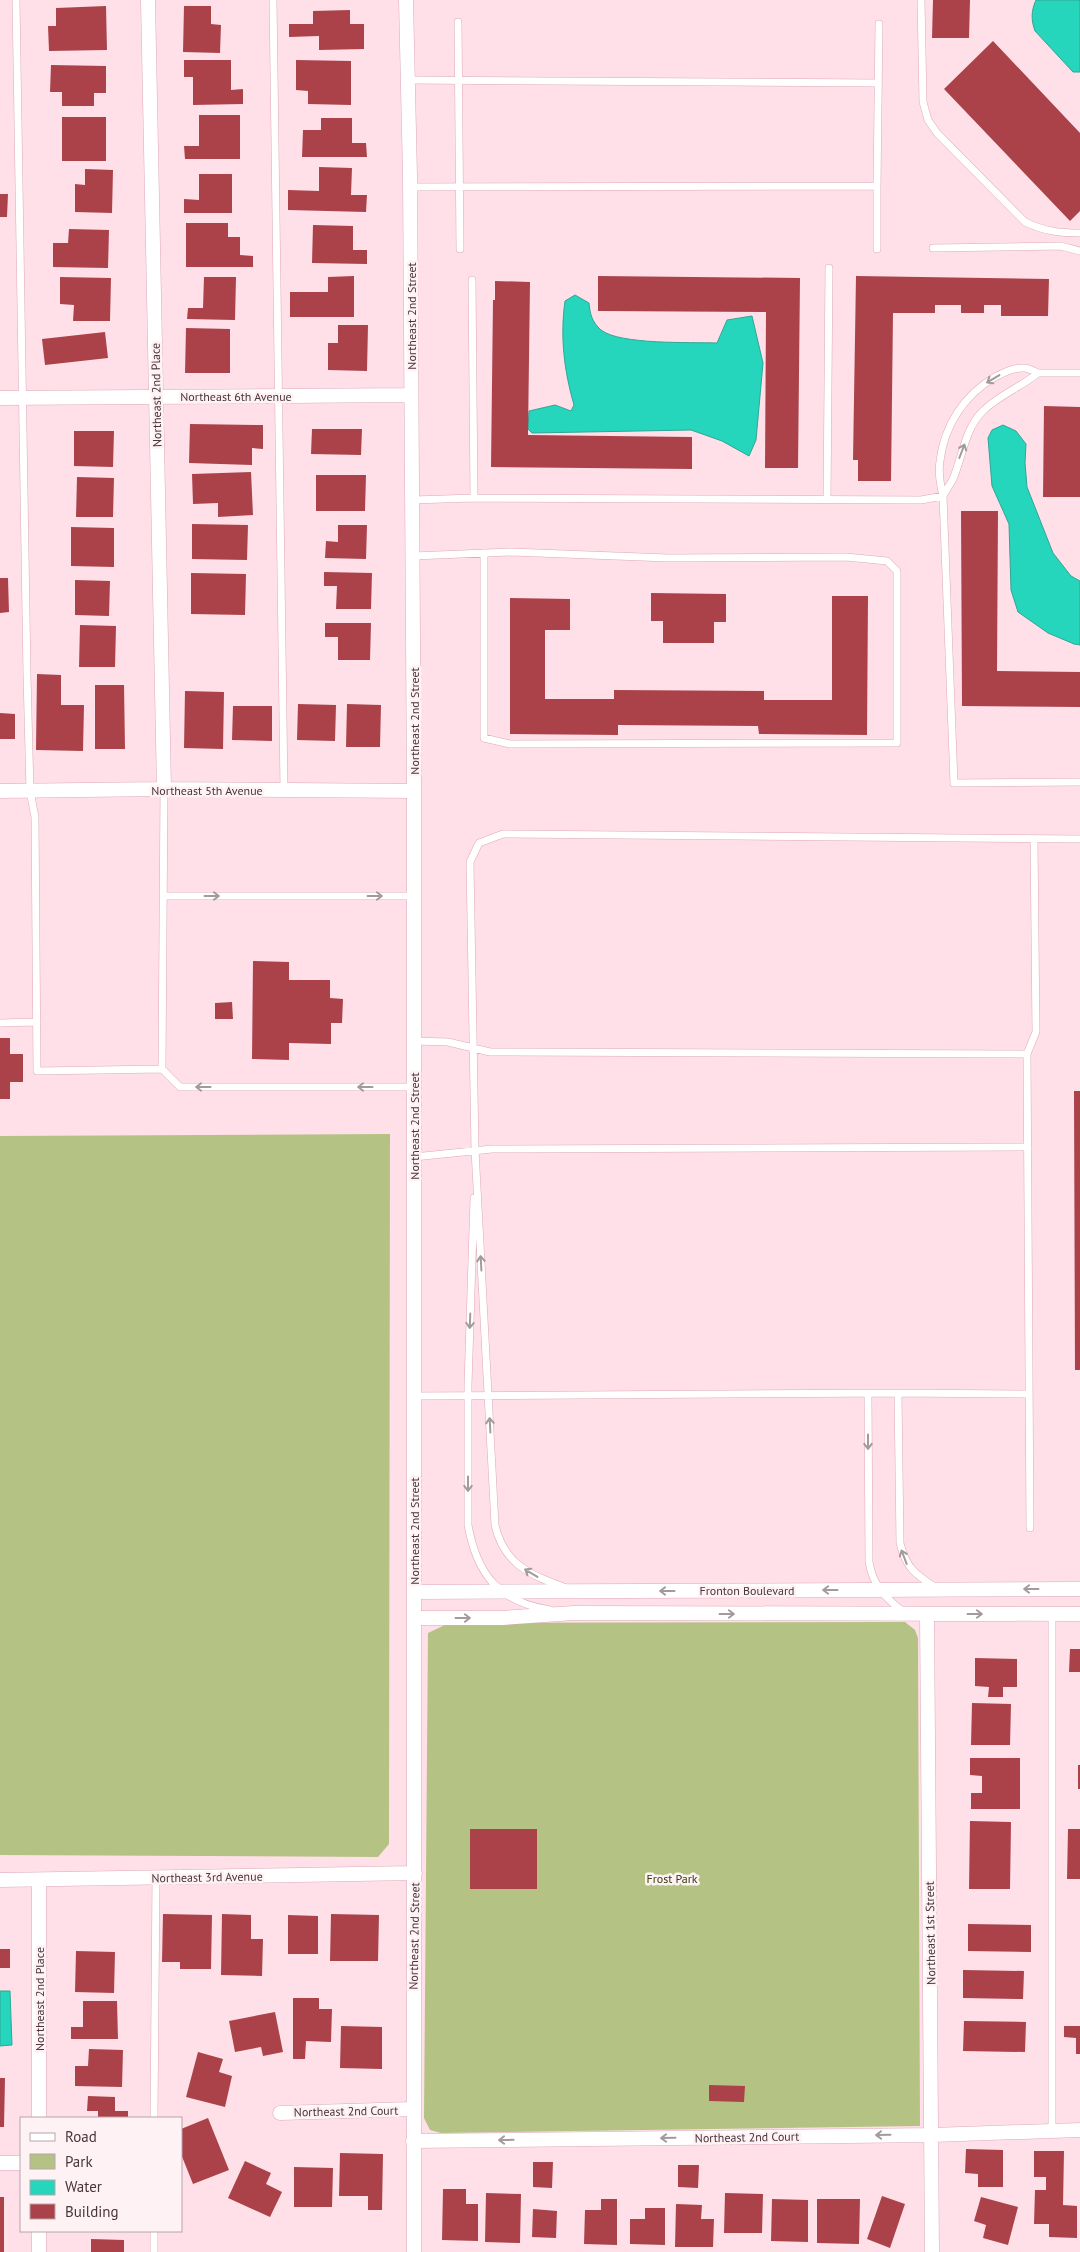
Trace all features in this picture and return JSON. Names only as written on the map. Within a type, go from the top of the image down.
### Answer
[{"type":"street","name":"Northeast 2nd Place","points":[[148,0],[164,789]]},
{"type":"street","name":"Northeast 2nd Street","points":[[406,0],[410,187],[414,791],[414,2252]]},
{"type":"street","name":"Northeast 6th Avenue","points":[[0,398],[412,394]]},
{"type":"street","name":"Northeast 5th Avenue","points":[[0,791],[164,789],[414,791]]},
{"type":"street","name":"Fronton Boulevard","points":[[414,1592],[1080,1589]]},
{"type":"street","name":"Fronton Boulevard","points":[[414,1618],[502,1618],[574,1613],[1080,1614]]},
{"type":"street","name":"Northeast 1st Street","points":[[927,1614],[932,2252]]},
{"type":"street","name":"Northeast 3rd Avenue","points":[[0,1880],[415,1873]]},
{"type":"street","name":"Northeast 2nd Place","points":[[39,1880],[39,2117]]},
{"type":"street","name":"Northeast 2nd Court","points":[[280,2113],[413,2109]]},
{"type":"street","name":"Northeast 2nd Court","points":[[413,2141],[932,2135],[1080,2130]]},
{"type":"street","points":[[0,2163],[20,2163]]},
{"type":"street","points":[[39,2232],[39,2252]]},
{"type":"lane","points":[[16,0],[30,791],[35,817],[38,1071],[162,1068]]},
{"type":"lane","points":[[273,0],[284,790]]},
{"type":"lane","points":[[921,0],[923,102],[928,120],[937,133],[1025,222],[1041,230],[1058,233],[1080,233]]},
{"type":"lane","points":[[458,22],[460,249]]},
{"type":"lane","points":[[877,250],[879,24]]},
{"type":"lane","points":[[407,80],[878,83]]},
{"type":"lane","points":[[410,187],[877,186]]},
{"type":"lane","points":[[933,248],[1061,246],[1080,251]]},
{"type":"lane","points":[[827,500],[829,268]]},
{"type":"lane","points":[[472,280],[474,498]]},
{"type":"lane","points":[[1080,373],[1038,373],[1023,367],[1005,372],[981,386],[968,398],[954,418],[944,439],[939,478],[943,496],[954,783],[1080,782]]},
{"type":"lane","points":[[412,500],[474,498],[921,500],[943,496],[953,479],[968,436],[980,414],[998,397],[1022,386],[1038,373]]},
{"type":"lane","points":[[413,556],[484,553],[511,552],[668,558],[846,556],[887,561],[897,571],[897,743],[510,744],[484,738],[484,553]]},
{"type":"lane","points":[[164,789],[162,1068],[180,1087],[414,1087]]},
{"type":"lane","points":[[576,1591],[534,1576],[517,1564],[505,1552],[498,1538],[494,1516],[475,1150],[470,862],[479,843],[504,834],[1080,840]]},
{"type":"lane","points":[[1030,1528],[1027,1054],[1036,1032],[1034,839]]},
{"type":"lane","points":[[163,896],[414,896]]},
{"type":"lane","points":[[0,1023],[37,1022]]},
{"type":"lane","points":[[414,1041],[448,1042],[490,1052],[1027,1054]]},
{"type":"lane","points":[[414,1157],[475,1150],[1028,1147]]},
{"type":"lane","points":[[475,1150],[468,1396],[468,1525],[471,1545],[485,1575],[500,1592],[536,1608],[574,1613]]},
{"type":"lane","points":[[414,1396],[868,1393],[1029,1394]]},
{"type":"lane","points":[[868,1393],[868,1549],[871,1573],[878,1590],[907,1614]]},
{"type":"lane","points":[[898,1393],[900,1543],[908,1566],[918,1577],[938,1589]]},
{"type":"lane","points":[[1052,1614],[1052,2131]]},
{"type":"lane","points":[[154,2117],[156,1878]]},
{"type":"lane","points":[[154,2232],[154,2252]]},
{"type":"green space","points":[[390,1134],[389,1844],[378,1857],[0,1855],[0,1136]]},
{"type":"green space","name":"Frost Park","points":[[905,1622],[915,1630],[918,1638],[920,2126],[441,2133],[430,2130],[424,2118],[428,1633],[449,1623]]},
{"type":"water","points":[[1036,0],[1080,0],[1080,72],[1073,72],[1035,31],[1032,16]]},
{"type":"water","points":[[575,295],[589,303],[592,318],[601,330],[610,335],[639,340],[717,343],[727,320],[752,316],[763,363],[756,440],[749,456],[722,441],[691,430],[532,433],[528,429],[529,411],[555,405],[571,411],[574,405],[565,366],[563,328],[565,301]]},
{"type":"water","points":[[1003,425],[1016,431],[1026,444],[1027,487],[1053,553],[1071,576],[1080,581],[1080,645],[1048,633],[1018,612],[1011,590],[1009,524],[992,486],[988,438],[992,430]]},
{"type":"water","points":[[0,1991],[10,1991],[12,2045],[0,2046]]},
{"type":"building","points":[[933,0],[970,0],[969,38],[932,38]]},
{"type":"building","points":[[106,6],[107,50],[49,51],[48,26],[56,26],[56,8]]},
{"type":"building","points":[[184,6],[211,6],[211,24],[221,25],[220,53],[183,52]]},
{"type":"building","points":[[350,10],[350,24],[364,24],[364,49],[319,50],[319,36],[289,37],[289,24],[313,24],[313,11]]},
{"type":"building","points":[[993,41],[1080,133],[1080,211],[1070,221],[944,89]]},
{"type":"building","points":[[184,60],[231,60],[231,90],[243,89],[243,104],[193,105],[193,77],[184,77]]},
{"type":"building","points":[[296,60],[351,61],[351,105],[308,104],[308,91],[296,90]]},
{"type":"building","points":[[51,65],[106,66],[106,93],[94,93],[94,106],[62,106],[62,92],[50,92]]},
{"type":"building","points":[[199,115],[240,115],[240,159],[185,159],[184,146],[199,146]]},
{"type":"building","points":[[62,117],[106,117],[106,161],[62,161]]},
{"type":"building","points":[[321,118],[352,118],[352,143],[366,143],[367,157],[302,157],[303,130],[321,130]]},
{"type":"building","points":[[319,167],[352,168],[351,195],[367,195],[366,212],[288,210],[288,190],[319,191]]},
{"type":"building","points":[[85,169],[113,170],[112,213],[75,212],[75,184],[85,185]]},
{"type":"building","points":[[199,174],[232,174],[232,213],[184,213],[184,199],[199,200]]},
{"type":"building","points":[[0,194],[8,194],[7,217],[0,217]]},
{"type":"building","points":[[186,223],[228,223],[228,237],[240,237],[240,255],[253,256],[253,267],[186,267]]},
{"type":"building","points":[[313,225],[353,226],[353,250],[367,250],[367,264],[312,263]]},
{"type":"building","points":[[69,229],[109,230],[108,268],[53,267],[53,243],[68,243]]},
{"type":"building","points":[[354,276],[354,317],[290,317],[290,292],[328,292],[328,277]]},
{"type":"building","points":[[598,276],[800,278],[798,468],[765,468],[766,312],[598,311]]},
{"type":"building","points":[[856,276],[1049,279],[1048,316],[1001,316],[1001,305],[984,305],[984,313],[961,313],[961,305],[935,305],[935,313],[893,313],[891,481],[858,481],[858,460],[853,460]]},
{"type":"building","points":[[60,277],[111,278],[110,321],[73,321],[74,305],[60,304]]},
{"type":"building","points":[[204,277],[236,277],[235,320],[187,319],[188,308],[203,308]]},
{"type":"building","points":[[495,281],[530,282],[528,435],[692,437],[692,469],[491,467],[493,300],[495,300]]},
{"type":"building","points":[[338,325],[368,325],[367,371],[328,370],[328,343],[338,343]]},
{"type":"building","points":[[186,328],[230,329],[230,373],[185,373]]},
{"type":"building","points":[[105,332],[108,358],[45,365],[42,339]]},
{"type":"building","points":[[1044,406],[1080,407],[1080,497],[1043,497]]},
{"type":"building","points":[[190,424],[263,425],[263,449],[252,448],[252,465],[189,463]]},
{"type":"building","points":[[312,429],[362,429],[361,455],[311,454]]},
{"type":"building","points":[[74,431],[114,431],[113,467],[74,466]]},
{"type":"building","points":[[251,472],[253,515],[218,517],[218,503],[193,504],[192,474]]},
{"type":"building","points":[[316,475],[366,475],[365,511],[316,511]]},
{"type":"building","points":[[77,477],[114,478],[113,517],[76,517]]},
{"type":"building","points":[[961,511],[998,511],[997,671],[1080,672],[1080,707],[962,706]]},
{"type":"building","points":[[192,524],[248,525],[247,560],[192,559]]},
{"type":"building","points":[[338,525],[367,525],[366,559],[325,558],[326,541],[338,542]]},
{"type":"building","points":[[71,527],[114,528],[114,567],[71,566]]},
{"type":"building","points":[[324,572],[372,573],[371,609],[336,609],[337,586],[324,586]]},
{"type":"building","points":[[191,573],[246,574],[245,615],[191,614]]},
{"type":"building","points":[[0,578],[8,578],[9,612],[0,613]]},
{"type":"building","points":[[75,580],[110,581],[109,616],[75,615]]},
{"type":"building","points":[[651,593],[726,594],[726,622],[714,622],[714,643],[663,643],[663,621],[651,621]]},
{"type":"building","points":[[832,596],[868,596],[867,735],[759,734],[758,726],[618,725],[618,735],[510,734],[510,598],[570,599],[570,630],[545,630],[545,699],[614,699],[614,690],[764,691],[764,700],[832,700]]},
{"type":"building","points":[[325,623],[371,623],[370,660],[338,660],[338,637],[325,637]]},
{"type":"building","points":[[80,625],[116,626],[115,667],[79,667]]},
{"type":"building","points":[[37,674],[61,675],[61,705],[84,705],[83,751],[36,750]]},
{"type":"building","points":[[95,685],[124,685],[125,749],[95,749]]},
{"type":"building","points":[[185,691],[224,692],[223,749],[184,748]]},
{"type":"building","points":[[298,704],[336,705],[335,741],[297,740]]},
{"type":"building","points":[[347,704],[381,705],[380,747],[346,747]]},
{"type":"building","points":[[233,706],[272,706],[272,741],[232,740]]},
{"type":"building","points":[[0,713],[15,714],[15,739],[0,739]]},
{"type":"building","points":[[253,961],[289,962],[289,980],[330,980],[330,998],[343,999],[342,1023],[331,1023],[331,1044],[289,1043],[289,1060],[252,1059]]},
{"type":"building","points":[[232,1002],[233,1019],[215,1019],[215,1003]]},
{"type":"building","points":[[0,1038],[10,1038],[10,1054],[23,1054],[23,1082],[10,1082],[10,1099],[0,1099]]},
{"type":"building","points":[[1074,1091],[1080,1091],[1080,1370],[1075,1370]]},
{"type":"building","points":[[1070,1649],[1080,1649],[1080,1672],[1069,1672]]},
{"type":"building","points":[[975,1658],[1017,1659],[1017,1687],[1003,1687],[1003,1697],[988,1697],[989,1687],[975,1686]]},
{"type":"building","points":[[972,1703],[1011,1704],[1010,1745],[971,1745]]},
{"type":"building","points":[[970,1758],[1020,1758],[1020,1809],[971,1809],[971,1793],[982,1793],[982,1776],[970,1775]]},
{"type":"building","points":[[1078,1765],[1080,1765],[1080,1789],[1078,1789]]},
{"type":"building","points":[[970,1821],[1011,1822],[1010,1889],[969,1889]]},
{"type":"building","points":[[470,1829],[537,1829],[537,1889],[470,1889]]},
{"type":"building","points":[[1068,1829],[1080,1829],[1080,1879],[1067,1879]]},
{"type":"building","points":[[163,1914],[212,1915],[211,1969],[180,1969],[180,1962],[162,1962]]},
{"type":"building","points":[[222,1914],[251,1915],[251,1939],[263,1939],[262,1976],[221,1975]]},
{"type":"building","points":[[331,1914],[379,1915],[378,1961],[330,1961]]},
{"type":"building","points":[[288,1915],[318,1916],[318,1954],[288,1954]]},
{"type":"building","points":[[968,1924],[1031,1925],[1031,1952],[968,1951]]},
{"type":"building","points":[[0,1949],[10,1949],[10,1968],[0,1968]]},
{"type":"building","points":[[76,1951],[115,1952],[114,1993],[75,1992]]},
{"type":"building","points":[[963,1970],[1024,1971],[1023,1999],[963,1998]]},
{"type":"building","points":[[293,1998],[319,1998],[319,2009],[332,2009],[331,2042],[306,2041],[305,2059],[293,2059]]},
{"type":"building","points":[[83,2001],[117,2001],[118,2039],[71,2039],[71,2027],[83,2027]]},
{"type":"building","points":[[275,2012],[283,2052],[263,2056],[261,2047],[235,2052],[229,2021]]},
{"type":"building","points":[[964,2021],[1026,2022],[1025,2052],[963,2051]]},
{"type":"building","points":[[341,2026],[382,2027],[382,2069],[340,2068]]},
{"type":"building","points":[[1064,2026],[1080,2026],[1080,2054],[1076,2054],[1076,2038],[1064,2037]]},
{"type":"building","points":[[89,2049],[123,2050],[122,2087],[75,2086],[75,2066],[88,2066]]},
{"type":"building","points":[[198,2052],[223,2059],[219,2072],[232,2076],[225,2107],[186,2097]]},
{"type":"building","points":[[0,2078],[5,2078],[4,2127],[0,2127]]},
{"type":"building","points":[[709,2085],[745,2086],[744,2102],[709,2101]]},
{"type":"building","points":[[88,2096],[115,2097],[115,2111],[128,2111],[128,2117],[98,2117],[98,2111],[87,2111]]},
{"type":"building","points":[[208,2118],[229,2170],[193,2184],[182,2156],[182,2129]]},
{"type":"building","points":[[966,2149],[1003,2150],[1003,2187],[978,2187],[978,2174],[965,2173]]},
{"type":"building","points":[[1034,2151],[1064,2151],[1063,2205],[1077,2206],[1077,2238],[1049,2237],[1049,2224],[1034,2224],[1035,2190],[1046,2190],[1046,2177],[1034,2177]]},
{"type":"building","points":[[340,2153],[383,2154],[382,2210],[368,2210],[368,2196],[339,2196]]},
{"type":"building","points":[[245,2161],[271,2173],[266,2184],[282,2192],[270,2217],[228,2198]]},
{"type":"building","points":[[533,2162],[553,2162],[552,2188],[533,2187]]},
{"type":"building","points":[[678,2165],[699,2165],[698,2188],[678,2187]]},
{"type":"building","points":[[294,2167],[333,2168],[332,2207],[294,2207]]},
{"type":"building","points":[[443,2189],[466,2189],[466,2204],[478,2204],[478,2241],[442,2240]]},
{"type":"building","points":[[486,2193],[521,2194],[520,2243],[485,2242]]},
{"type":"building","points":[[725,2193],[763,2194],[762,2233],[724,2233]]},
{"type":"building","points":[[882,2196],[905,2204],[890,2248],[867,2239]]},
{"type":"building","points":[[0,2197],[4,2197],[4,2252],[0,2252]]},
{"type":"building","points":[[981,2197],[1018,2207],[1008,2245],[983,2238],[986,2225],[974,2221]]},
{"type":"building","points":[[601,2199],[617,2199],[617,2245],[584,2244],[585,2210],[601,2210]]},
{"type":"building","points":[[772,2199],[808,2200],[808,2242],[771,2241]]},
{"type":"building","points":[[817,2199],[860,2199],[859,2244],[817,2243]]},
{"type":"building","points":[[676,2204],[702,2205],[701,2219],[714,2219],[713,2247],[675,2247]]},
{"type":"building","points":[[645,2208],[665,2208],[665,2245],[630,2244],[630,2219],[645,2219]]},
{"type":"building","points":[[533,2209],[557,2211],[556,2238],[532,2237]]},
{"type":"building","points":[[91,2239],[124,2240],[124,2252],[91,2252]]}]
